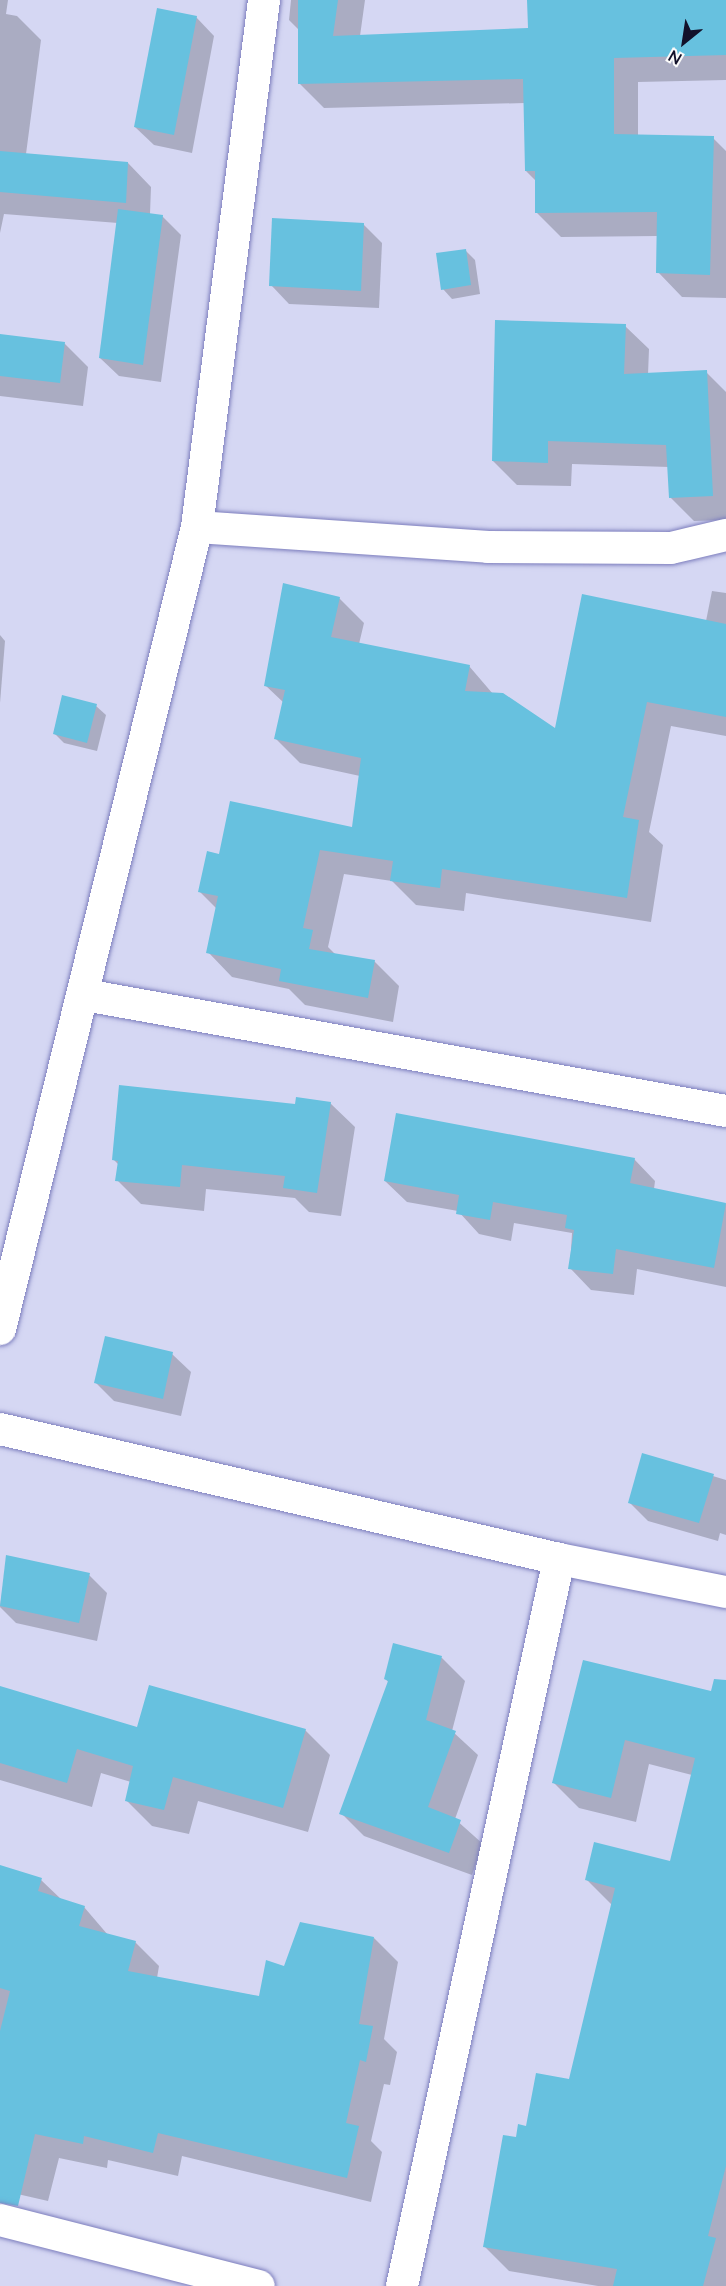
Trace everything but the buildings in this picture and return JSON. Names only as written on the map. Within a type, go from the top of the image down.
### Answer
[{"type":"street","points":[[0,1329],[85,995],[197,527],[264,0]]},
{"type":"street","points":[[197,527],[488,548],[671,548],[726,535]]},
{"type":"street","points":[[85,995],[726,1111]]},
{"type":"street","points":[[0,1429],[560,1559],[726,1592]]},
{"type":"street","points":[[402,2286],[560,1559]]},
{"type":"street","points":[[0,2220],[259,2286]]}]
